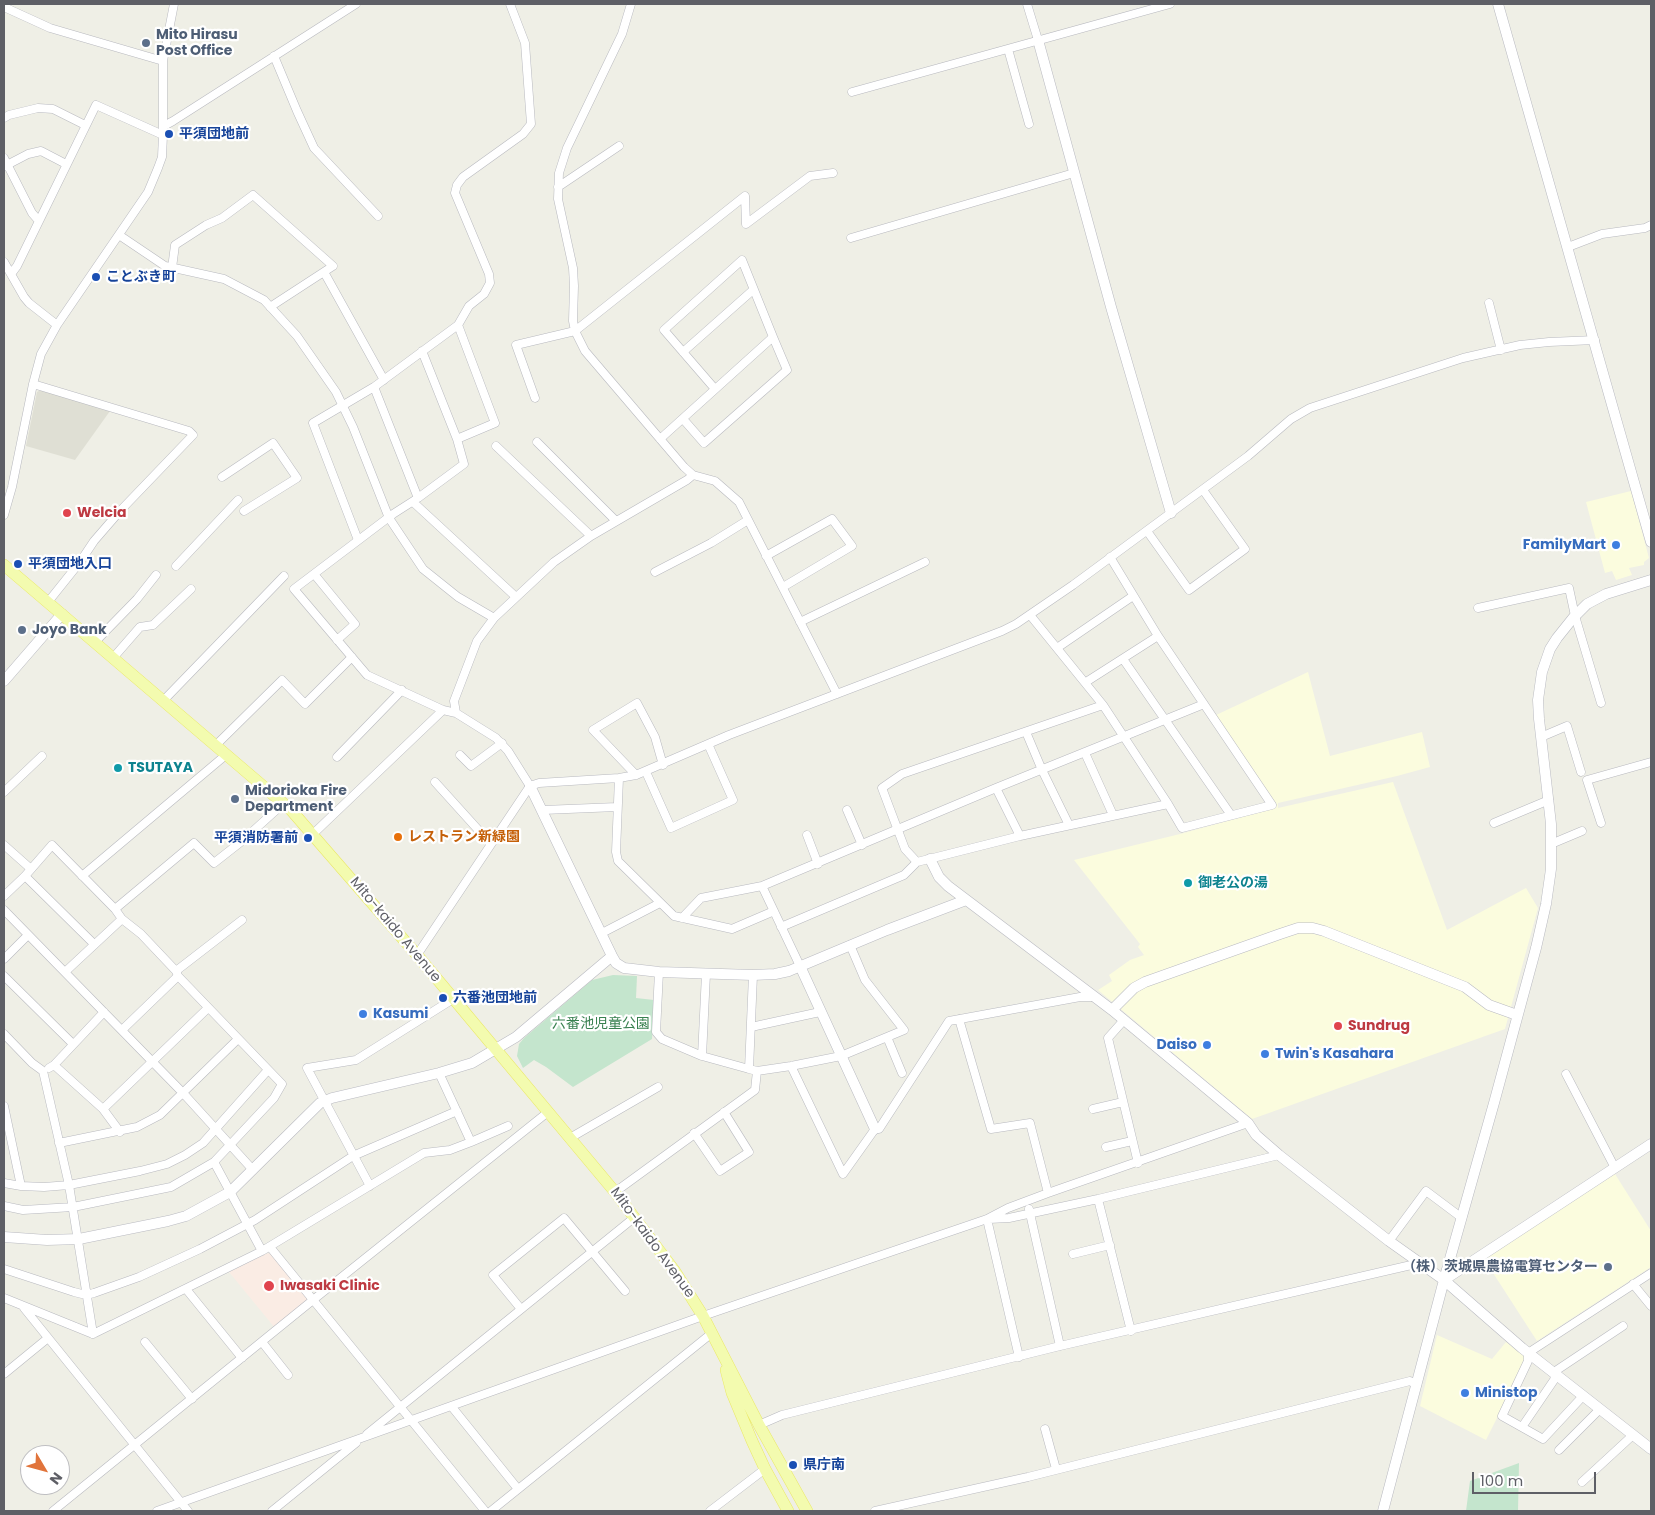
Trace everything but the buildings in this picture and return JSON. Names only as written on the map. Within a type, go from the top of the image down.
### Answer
[{"type":"main road","name":"Mito-kaido Avenue","points":[[4,565],[284,803],[417,955],[636,1217],[674,1270],[704,1316],[759,1425],[806,1511]]},
{"type":"main road","name":"Mito-kaido Avenue","points":[[722,1354],[732,1393],[765,1469],[788,1511]]},
{"type":"street","points":[[4,515],[12,487],[41,354],[57,325],[148,192],[162,156],[164,135],[163,61],[174,4]]},
{"type":"street","points":[[164,126],[356,4]]},
{"type":"street","points":[[358,540],[313,423],[374,387],[458,325],[469,306],[484,294],[490,283],[455,193],[457,185],[463,177],[524,134],[531,124],[525,43],[510,4]]},
{"type":"street","points":[[631,4],[622,34],[567,148],[559,173],[558,199],[573,268],[573,321],[585,351],[692,475],[715,481],[723,486],[739,502],[837,694]]},
{"type":"street","points":[[1027,4],[1171,513]]},
{"type":"street","points":[[852,92],[1170,4]]},
{"type":"street","points":[[1498,4],[1651,542]]},
{"type":"street","points":[[4,7],[50,28],[163,61]]},
{"type":"street","points":[[1008,49],[1029,124]]},
{"type":"street","points":[[274,56],[314,148],[378,216]]},
{"type":"street","points":[[11,274],[18,266],[96,105],[164,135]]},
{"type":"street","points":[[4,118],[38,108],[53,109],[85,125]]},
{"type":"street","points":[[558,187],[619,146]]},
{"type":"street","points":[[39,221],[32,213],[5,163],[41,151],[66,164]]},
{"type":"street","points":[[851,238],[1074,173]]},
{"type":"street","points":[[535,398],[516,345],[576,331],[745,196],[746,224],[810,176],[833,174]]},
{"type":"street","points":[[172,268],[175,245],[206,225],[222,218],[252,195],[333,266],[270,307]]},
{"type":"street","points":[[1568,247],[1602,234],[1645,228],[1651,225]]},
{"type":"street","points":[[119,235],[165,266],[224,280],[256,295],[270,307],[297,336],[344,405],[389,518],[423,569],[458,598],[494,618]]},
{"type":"street","points":[[683,419],[704,443],[787,370],[742,260],[664,330],[715,389]]},
{"type":"street","points":[[4,262],[29,303],[57,325]]},
{"type":"street","points":[[324,272],[384,380]]},
{"type":"street","points":[[683,352],[754,290]]},
{"type":"street","points":[[1489,303],[1501,350]]},
{"type":"street","points":[[457,439],[495,423],[458,325]]},
{"type":"street","points":[[660,439],[773,337]]},
{"type":"street","points":[[417,955],[530,786],[539,783],[619,778],[646,772],[708,744],[1002,631],[1030,615],[1147,531],[1248,456],[1291,419],[1310,408],[1463,358],[1549,342],[1595,340]]},
{"type":"street","points":[[422,351],[457,439],[464,464],[358,540],[294,589],[366,675],[443,710],[456,713],[502,743],[543,810],[616,962],[624,968],[659,972],[775,974],[800,966],[966,900]]},
{"type":"street","points":[[33,384],[189,431],[193,435],[104,529],[48,602]]},
{"type":"street","points":[[374,387],[416,500],[516,597]]},
{"type":"street","points":[[537,442],[616,521]]},
{"type":"street","points":[[222,476],[273,443],[297,478],[244,511]]},
{"type":"street","points":[[496,446],[592,536]]},
{"type":"street","points":[[456,713],[454,701],[477,641],[494,618],[554,562],[592,536],[687,480],[692,475]]},
{"type":"street","points":[[1147,531],[1189,590],[1245,549],[1203,490]]},
{"type":"street","points":[[176,566],[238,500]]},
{"type":"street","points":[[766,556],[832,519],[852,546],[783,587]]},
{"type":"street","points":[[655,572],[711,543],[748,520]]},
{"type":"street","points":[[1030,615],[1103,705],[1182,828],[1272,805],[1158,636],[1110,557]]},
{"type":"street","points":[[800,622],[925,562]]},
{"type":"street","points":[[314,574],[355,624],[337,640]]},
{"type":"street","points":[[95,642],[137,599],[156,575]]},
{"type":"street","points":[[163,701],[284,576]]},
{"type":"street","points":[[1383,1511],[1444,1280],[1536,948],[1546,904],[1551,844],[1549,800],[1538,700],[1542,672],[1554,643],[1575,616],[1588,604],[1606,594],[1651,580]]},
{"type":"street","points":[[113,658],[140,627],[153,625],[191,588]]},
{"type":"street","points":[[1478,608],[1569,588],[1575,616],[1602,703]]},
{"type":"street","points":[[1057,648],[1134,596]]},
{"type":"street","points":[[4,681],[62,614]]},
{"type":"street","points":[[1086,682],[1158,636]]},
{"type":"street","points":[[216,745],[282,680],[306,704],[352,658]]},
{"type":"street","points":[[1122,659],[1231,815]]},
{"type":"street","points":[[337,757],[402,690]]},
{"type":"street","points":[[636,775],[593,730],[637,703],[655,737],[663,765]]},
{"type":"street","points":[[682,918],[702,898],[762,886],[996,788],[1204,704]]},
{"type":"street","points":[[917,862],[905,848],[882,788],[902,774],[1103,705]]},
{"type":"street","points":[[313,834],[443,710]]},
{"type":"street","points":[[1541,737],[1567,726],[1581,772]]},
{"type":"street","points":[[1026,732],[1069,825]]},
{"type":"street","points":[[460,755],[471,766],[502,743]]},
{"type":"street","points":[[646,772],[671,828],[733,800],[708,744]]},
{"type":"street","points":[[1085,753],[1113,816]]},
{"type":"street","points":[[82,876],[227,754]]},
{"type":"street","points":[[4,792],[42,756]]},
{"type":"street","points":[[1601,823],[1587,780],[1651,762]]},
{"type":"street","points":[[619,778],[616,852],[618,861],[674,916],[732,928],[774,911]]},
{"type":"street","points":[[435,782],[491,844]]},
{"type":"street","points":[[996,788],[1020,836]]},
{"type":"street","points":[[1494,823],[1549,800]]},
{"type":"street","points":[[115,909],[194,843],[214,863],[242,841],[284,803]]},
{"type":"street","points":[[781,926],[904,875],[917,862],[1020,836],[1168,804]]},
{"type":"street","points":[[543,810],[617,807]]},
{"type":"street","points":[[847,810],[862,845]]},
{"type":"street","points":[[1551,844],[1582,831]]},
{"type":"street","points":[[807,835],[818,864]]},
{"type":"street","points":[[4,845],[31,868]]},
{"type":"street","points":[[4,896],[25,876],[52,845],[115,909],[122,919],[141,934],[208,1008],[282,1084],[274,1098],[214,1162],[171,1187],[73,1206],[23,1210],[4,1206]]},
{"type":"street","points":[[930,859],[939,877],[948,886],[1112,1010],[1248,1123],[1256,1135],[1279,1155],[1389,1241],[1444,1280],[1528,1353],[1651,1450]]},
{"type":"street","points":[[25,876],[94,944]]},
{"type":"street","points":[[762,886],[876,1129]]},
{"type":"street","points":[[602,933],[660,903]]},
{"type":"street","points":[[4,910],[183,1093],[253,1170]]},
{"type":"street","points":[[65,972],[122,919]]},
{"type":"street","points":[[122,1030],[177,974],[242,920]]},
{"type":"street","points":[[1112,1010],[1134,988],[1145,982],[1280,934],[1298,928],[1305,928],[1324,931],[1465,987],[1490,1005],[1517,1015]]},
{"type":"street","points":[[4,959],[28,935]]},
{"type":"street","points":[[659,972],[656,1032],[662,1039],[702,1056],[753,1070],[791,1066],[841,1056],[904,1030],[866,980],[850,945]]},
{"type":"street","points":[[4,1237],[47,1240],[79,1239],[186,1216],[230,1192],[320,1103],[332,1098],[439,1073],[472,1063],[494,1048],[516,1037],[612,956]]},
{"type":"street","points":[[702,1056],[706,974]]},
{"type":"street","points":[[615,1192],[754,1090],[751,1027],[753,975]]},
{"type":"street","points":[[4,976],[73,1044]]},
{"type":"street","points":[[791,1066],[843,1174],[876,1129],[879,1129],[949,1020],[1080,997],[1095,997]]},
{"type":"street","points":[[370,1186],[306,1068],[356,1060],[453,999]]},
{"type":"street","points":[[103,1109],[208,1008]]},
{"type":"street","points":[[43,1071],[54,1066],[104,1012]]},
{"type":"street","points":[[751,1027],[820,1012]]},
{"type":"street","points":[[958,1019],[991,1128],[1030,1123],[1048,1193]]},
{"type":"street","points":[[1124,1020],[1108,1038],[1138,1163]]},
{"type":"street","points":[[4,1034],[32,1063],[43,1071],[73,1206],[93,1334]]},
{"type":"street","points":[[887,1037],[902,1073]]},
{"type":"street","points":[[59,1143],[120,1132],[137,1127],[160,1115],[238,1039]]},
{"type":"street","points":[[54,1066],[103,1109],[120,1132]]},
{"type":"street","points":[[4,1183],[44,1187],[69,1185],[140,1172],[186,1156],[203,1143],[268,1070]]},
{"type":"street","points":[[439,1073],[471,1142]]},
{"type":"street","points":[[1566,1074],[1615,1168]]},
{"type":"street","points":[[570,1138],[658,1087]]},
{"type":"street","points":[[1093,1109],[1123,1102]]},
{"type":"street","points":[[4,1106],[7,1137],[21,1186]]},
{"type":"street","points":[[4,1269],[86,1295],[139,1277],[248,1224],[353,1156],[457,1111]]},
{"type":"street","points":[[53,1511],[548,1112]]},
{"type":"street","points":[[694,1133],[720,1171],[750,1152],[724,1112]]},
{"type":"street","points":[[157,1511],[704,1316],[987,1219],[1008,1208],[1048,1193],[1248,1123]]},
{"type":"street","points":[[4,1298],[93,1334],[270,1247],[424,1153],[450,1150],[508,1126]]},
{"type":"street","points":[[1106,1147],[1132,1141]]},
{"type":"street","points":[[1444,1280],[1651,1144]]},
{"type":"street","points":[[987,1219],[1009,1218],[1098,1199],[1279,1155]]},
{"type":"street","points":[[214,1162],[262,1251]]},
{"type":"street","points":[[1389,1241],[1426,1191],[1462,1218]]},
{"type":"street","points":[[1098,1199],[1131,1331]]},
{"type":"street","points":[[1028,1202],[1060,1346]]},
{"type":"street","points":[[272,1511],[636,1217]]},
{"type":"street","points":[[521,1309],[493,1275],[564,1218],[625,1291]]},
{"type":"street","points":[[987,1219],[1019,1357]]},
{"type":"street","points":[[1073,1254],[1110,1245]]},
{"type":"street","points":[[270,1247],[399,1408],[485,1511]]},
{"type":"street","points":[[759,1425],[782,1416],[1060,1346],[1420,1263]]},
{"type":"street","points":[[1528,1353],[1651,1273]]},
{"type":"street","points":[[1633,1284],[1651,1306]]},
{"type":"street","points":[[186,1289],[242,1358]]},
{"type":"street","points":[[23,1306],[188,1511]]},
{"type":"street","points":[[1522,1427],[1558,1370],[1623,1326]]},
{"type":"street","points":[[491,1511],[712,1333]]},
{"type":"street","points":[[4,1374],[48,1338]]},
{"type":"street","points":[[145,1342],[192,1399]]},
{"type":"street","points":[[262,1342],[288,1375]]},
{"type":"street","points":[[1528,1353],[1528,1361],[1502,1416],[1543,1439],[1583,1396]]},
{"type":"street","points":[[875,1511],[1056,1470],[1410,1381],[1417,1385]]},
{"type":"street","points":[[452,1407],[518,1489]]},
{"type":"street","points":[[1559,1450],[1600,1409]]},
{"type":"street","points":[[1045,1429],[1056,1470]]},
{"type":"street","points":[[1582,1482],[1633,1435]]},
{"type":"street","points":[[710,1511],[765,1469]]},
{"type":"shaded area","points":[[43,389],[110,411],[75,460],[26,446],[37,392]]},
{"type":"shaded area","points":[[1631,491],[1649,558],[1644,562],[1644,565],[1629,568],[1632,575],[1616,580],[1612,571],[1605,573],[1586,502]]},
{"type":"shaded area","points":[[1308,672],[1330,756],[1422,732],[1430,767],[1278,803],[1278,808],[1393,782],[1447,930],[1526,888],[1538,908],[1505,1029],[1252,1119],[1098,990],[1112,981],[1109,975],[1130,960],[1144,955],[1138,947],[1140,944],[1074,860],[1276,808],[1277,805],[1216,715]]},
{"type":"shaded area","points":[[1615,1174],[1651,1231],[1651,1267],[1537,1341],[1484,1259]]},
{"type":"shaded area","name":"Iwasaki Clinic","points":[[271,1253],[308,1300],[275,1328],[229,1272],[265,1254]]},
{"type":"shaded area","points":[[1437,1335],[1492,1359],[1506,1342],[1527,1358],[1486,1440],[1420,1406]]},
{"type":"green space","name":"六番池児童公園","points":[[613,975],[637,976],[636,998],[654,1000],[652,1039],[573,1087],[534,1060],[523,1068],[517,1056],[519,1044],[524,1038],[592,980]]},
{"type":"green space","points":[[1519,1463],[1518,1511],[1466,1511],[1470,1481]]},
{"type":"place","name":"Mito Hirasu Post Office","points":[[146,43]]},
{"type":"place","name":"平須団地前","points":[[169,134]]},
{"type":"place","name":"ことぶき町","points":[[96,277]]},
{"type":"place","name":"Welcia","points":[[67,513]]},
{"type":"place","name":"FamilyMart","points":[[1616,545]]},
{"type":"place","name":"平須団地入口","points":[[18,564]]},
{"type":"place","name":"Joyo Bank","points":[[22,630]]},
{"type":"place","name":"TSUTAYA","points":[[118,768]]},
{"type":"place","name":"Midorioka Fire Department","points":[[235,799]]},
{"type":"place","name":"レストラン新緑園","points":[[398,837]]},
{"type":"place","name":"平須消防署前","points":[[308,838]]},
{"type":"place","name":"御老公の湯","points":[[1188,883]]},
{"type":"place","name":"六番池団地前","points":[[443,998]]},
{"type":"place","name":"Kasumi","points":[[363,1014]]},
{"type":"place","name":"Sundrug","points":[[1338,1026]]},
{"type":"place","name":"Daiso","points":[[1207,1045]]},
{"type":"place","name":"Twin's Kasahara","points":[[1265,1054]]},
{"type":"place","name":"（株）茨城県農協電算センター","points":[[1608,1267]]},
{"type":"place","name":"Iwasaki Clinic","points":[[269,1286]]},
{"type":"place","name":"Ministop","points":[[1465,1393]]},
{"type":"place","name":"県庁南","points":[[793,1465]]}]
